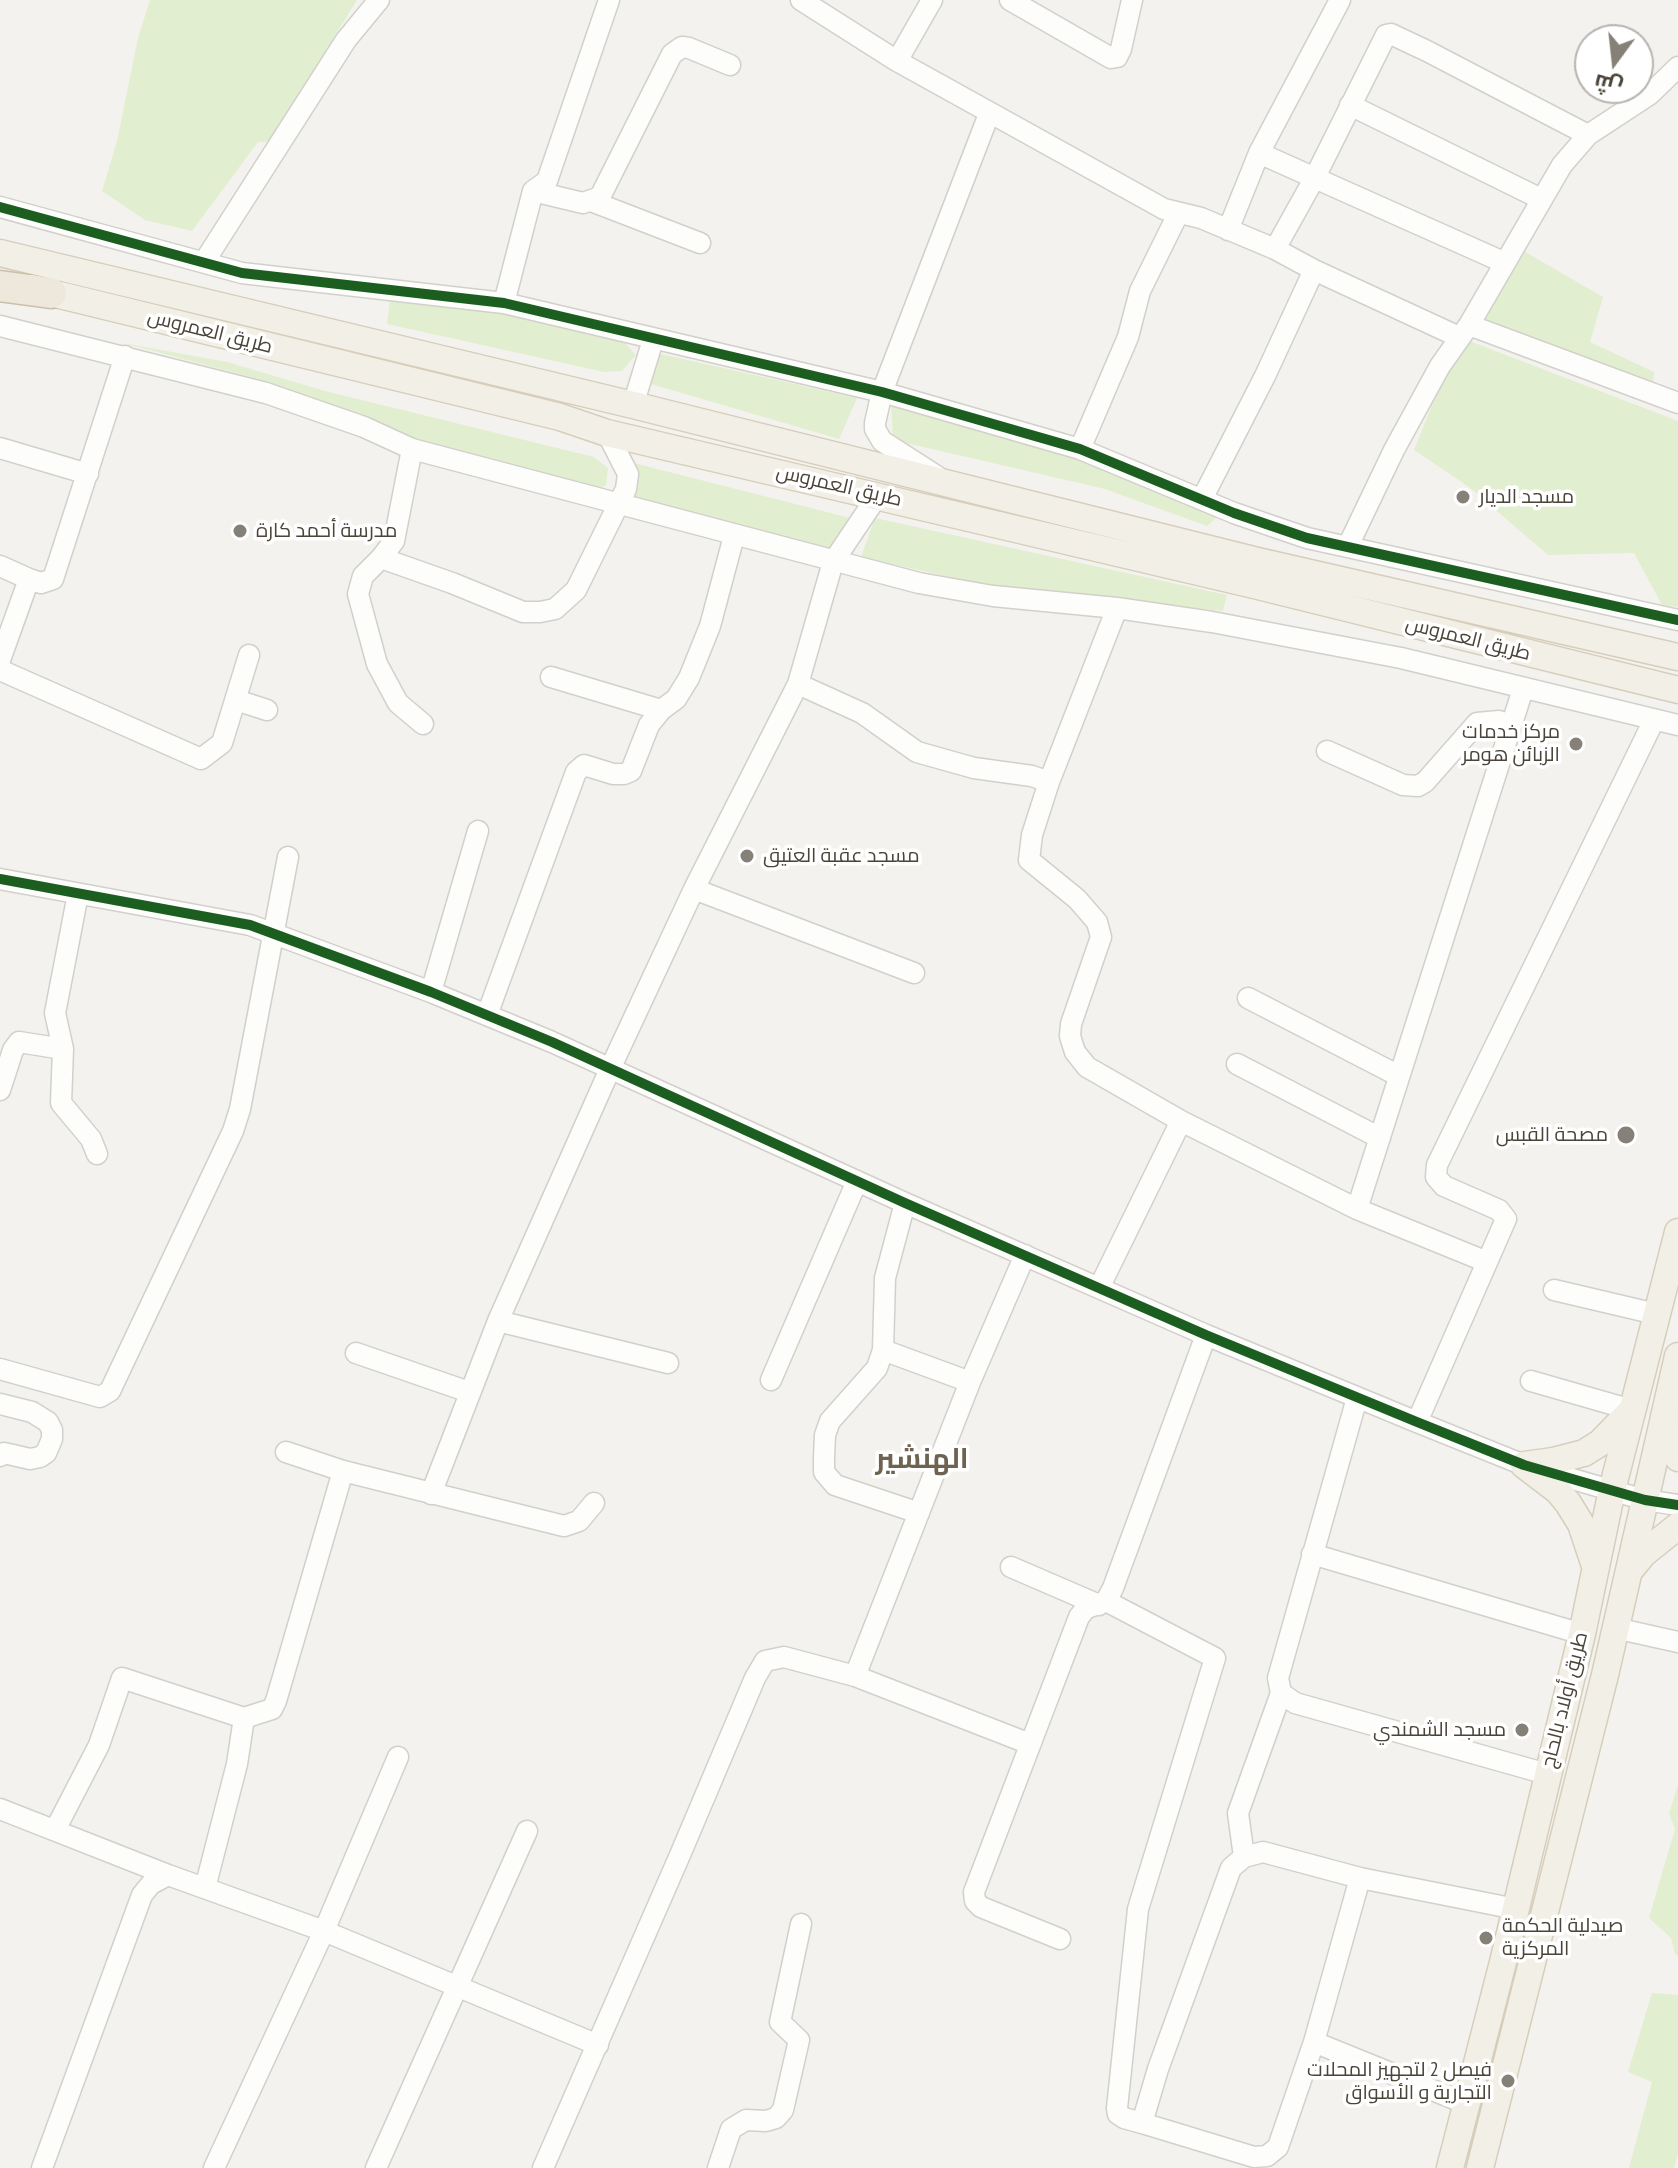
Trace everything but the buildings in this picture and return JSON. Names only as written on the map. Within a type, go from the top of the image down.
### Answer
[{"type":"highway","points":[[0,283],[51,293]]},
{"type":"main road","name":"طريق العمروس","points":[[0,253],[633,405],[1258,561],[1678,657]]},
{"type":"main road","name":"طريق العمروس","points":[[51,293],[560,417],[607,433],[1254,585],[1678,690]]},
{"type":"main road","name":"طريق أولاد بالحاج","points":[[1450,2168],[1582,1634],[1612,1490],[1678,1232]]},
{"type":"main road","name":"طريق أولاد بالحاج","points":[[1480,2168],[1615,1628],[1678,1356]]},
{"type":"main road","points":[[1524,1465],[1584,1453],[1600,1443],[1632,1410]]},
{"type":"main road","points":[[1664,1416],[1678,1458]]},
{"type":"main road","points":[[1524,1465],[1558,1491],[1568,1503],[1581,1524],[1595,1566]]},
{"type":"main road","points":[[1628,1572],[1643,1554],[1678,1526]]},
{"type":"street","points":[[204,262],[346,40],[379,0]]},
{"type":"street","points":[[504,303],[533,191],[547,181],[609,0]]},
{"type":"street","points":[[801,0],[989,114],[1178,214],[1201,218],[1275,249],[1314,270],[1464,331],[1678,403]]},
{"type":"street","points":[[897,61],[932,0]]},
{"type":"street","points":[[1010,0],[1114,58],[1121,49],[1132,0]]},
{"type":"street","points":[[1228,230],[1259,153],[1340,0]]},
{"type":"street","points":[[1275,249],[1314,179],[1383,38],[1391,34],[1588,135]]},
{"type":"street","points":[[533,191],[583,203],[600,197],[672,54],[682,47],[689,48],[730,65]]},
{"type":"street","points":[[1348,546],[1394,450],[1562,165],[1588,135],[1675,77]]},
{"type":"street","points":[[1350,105],[1541,199]]},
{"type":"street","points":[[945,482],[890,446],[878,435],[875,423],[882,392],[989,114]]},
{"type":"street","points":[[1259,153],[1503,262]]},
{"type":"street","points":[[591,201],[700,243]]},
{"type":"street","points":[[0,207],[242,273],[504,303],[882,392],[1080,449],[1307,538],[1678,620]]},
{"type":"street","points":[[1080,449],[1128,337],[1140,291],[1178,214]]},
{"type":"street","points":[[1202,499],[1265,376],[1314,270]]},
{"type":"street","points":[[0,326],[266,393],[364,427],[412,449],[919,583],[993,596],[1117,608],[1212,622],[1401,658],[1678,725]]},
{"type":"street","points":[[633,405],[653,340]]},
{"type":"street","points":[[0,566],[41,583],[53,579],[125,356]]},
{"type":"street","points":[[381,558],[523,612],[555,609],[576,590],[619,504],[628,474],[607,433]]},
{"type":"street","points":[[0,448],[88,474]]},
{"type":"street","points":[[412,449],[394,541],[363,576],[358,594],[377,664],[398,703],[423,724]]},
{"type":"street","points":[[431,1494],[498,1321],[610,1069],[694,889],[798,684],[833,562],[878,495]]},
{"type":"street","points":[[487,1015],[576,772],[584,765],[613,774],[631,771],[649,725],[661,710],[676,699],[689,678],[710,626],[734,536]]},
{"type":"street","points":[[0,660],[29,579]]},
{"type":"street","points":[[1117,608],[1049,782],[1032,835],[1029,860],[1077,899],[1097,922],[1101,937],[1071,1024],[1070,1036],[1075,1052],[1087,1067],[1181,1121],[1357,1209],[1487,1262]]},
{"type":"street","points":[[0,670],[201,759],[222,743],[249,655]]},
{"type":"street","points":[[551,677],[661,710]]},
{"type":"street","points":[[798,684],[862,713],[917,752],[974,768],[1032,776],[1049,782]]},
{"type":"street","points":[[1357,1209],[1523,689]]},
{"type":"street","points":[[236,700],[267,710]]},
{"type":"street","points":[[1417,1422],[1506,1219],[1499,1210],[1444,1186],[1436,1177],[1437,1165],[1654,720]]},
{"type":"street","points":[[1327,751],[1403,785],[1418,786],[1477,723],[1499,721],[1511,725]]},
{"type":"street","points":[[431,992],[478,831]]},
{"type":"street","points":[[0,1456],[4,1453],[30,1459],[40,1457],[46,1453],[52,1439],[48,1422],[32,1412],[3,1405],[5,1370],[100,1397],[110,1391],[233,1131],[240,1109],[288,857]]},
{"type":"street","points":[[0,879],[250,925],[274,933],[487,1015],[905,1203],[1357,1398],[1524,1465],[1645,1500],[1678,1505]]},
{"type":"street","points":[[694,889],[914,973]]},
{"type":"street","points":[[78,894],[55,1013],[63,1049],[61,1103],[91,1139],[97,1154]]},
{"type":"street","points":[[1248,998],[1399,1076]]},
{"type":"street","points":[[0,1090],[13,1050],[19,1042],[63,1049]]},
{"type":"street","points":[[1237,1064],[1380,1138]]},
{"type":"street","points":[[1099,1288],[1181,1121]]},
{"type":"street","points":[[771,1380],[857,1181]]},
{"type":"street","points":[[905,1203],[885,1278],[883,1350],[877,1368],[830,1421],[825,1435],[824,1472],[835,1485],[919,1513]]},
{"type":"street","points":[[855,1676],[970,1382],[1025,1255]]},
{"type":"street","points":[[1554,1290],[1656,1314]]},
{"type":"street","points":[[498,1321],[668,1363]]},
{"type":"street","points":[[1103,1603],[1206,1335]]},
{"type":"street","points":[[883,1350],[970,1382]]},
{"type":"street","points":[[356,1353],[469,1392]]},
{"type":"street","points":[[1531,1381],[1632,1410]]},
{"type":"street","points":[[1244,1857],[1238,1813],[1281,1693],[1278,1678],[1357,1398]]},
{"type":"street","points":[[286,1452],[343,1471],[564,1526],[579,1521],[594,1503]]},
{"type":"street","points":[[55,1830],[99,1745],[122,1678],[244,1718],[272,1709],[343,1471]]},
{"type":"street","points":[[1312,1554],[1582,1634]]},
{"type":"street","points":[[1011,1567],[1103,1603],[1215,1658],[1138,1909],[1118,2114],[1254,2157],[1267,2156],[1278,2147],[1314,2042],[1360,1878]]},
{"type":"street","points":[[1060,1939],[981,1907],[975,1901],[974,1892],[1079,1617],[1085,1609],[1103,1603]]},
{"type":"street","points":[[1615,1628],[1678,1642]]},
{"type":"street","points":[[543,2168],[765,1661],[784,1657],[855,1676],[1030,1744]]},
{"type":"street","points":[[1281,1693],[1295,1703],[1547,1774]]},
{"type":"street","points":[[205,1888],[237,1764],[244,1718]]},
{"type":"street","points":[[214,2168],[324,1931],[398,1757]]},
{"type":"street","points":[[0,1809],[168,1875],[324,1931],[598,2045]]},
{"type":"street","points":[[376,2168],[527,1831]]},
{"type":"street","points":[[1142,2123],[1158,2069],[1231,1868],[1244,1857],[1263,1852],[1360,1878],[1516,1909]]},
{"type":"street","points":[[42,2168],[142,1895],[151,1884],[168,1875]]},
{"type":"street","points":[[718,2168],[731,2129],[746,2120],[776,2118],[783,2110],[799,2040],[780,2022],[801,1924]]},
{"type":"street","points":[[1314,2042],[1467,2104]]},
{"type":"green space","points":[[150,0],[357,0],[328,47],[281,141],[258,142],[192,231],[145,220],[102,191]]},
{"type":"green space","points":[[1522,250],[1603,297],[1590,342],[1654,372],[1653,388],[1477,323]]},
{"type":"green space","points":[[390,300],[523,315],[625,343],[636,355],[622,371],[604,372],[387,324]]},
{"type":"green space","points":[[1459,337],[1678,421],[1678,607],[1662,605],[1634,553],[1548,555],[1469,487],[1414,450]]},
{"type":"green space","points":[[123,343],[227,362],[325,391],[594,457],[608,468],[606,485],[594,491],[410,440],[266,381]]},
{"type":"green space","points":[[656,353],[857,398],[839,439],[651,384]]},
{"type":"green space","points":[[891,403],[1074,456],[1124,479],[1220,515],[1207,526],[1105,489],[893,440]]},
{"type":"green space","points":[[630,462],[850,518],[835,551],[628,501]]},
{"type":"green space","points":[[875,518],[1227,595],[1223,611],[1004,589],[861,557]]},
{"type":"green space","points":[[1678,1785],[1678,1956],[1671,1938],[1649,1918],[1675,1829],[1669,1813]]},
{"type":"green space","points":[[1652,1993],[1678,1995],[1678,2154],[1674,2168],[1629,2168],[1652,2082],[1628,2072]]},
{"type":"cycle path","points":[[0,207],[242,273],[504,303],[882,392],[1080,449],[1234,513],[1307,538],[1678,620]]},
{"type":"cycle path","points":[[0,879],[250,925],[431,992],[552,1042],[905,1203],[1206,1335],[1417,1422],[1524,1465],[1645,1500],[1678,1505]]},
{"type":"place","name":"مسجد الديار","points":[[1463,497]]},
{"type":"place","name":"مدرسة أحمد كارة","points":[[240,531]]},
{"type":"place","name":"مركز خدمات الزبائن هومر","points":[[1576,744]]},
{"type":"place","name":"مسجد عقبة العتيق","points":[[747,856]]},
{"type":"place","name":"مصحة القبس","points":[[1626,1135]]},
{"type":"place","name":"مسجد الشمندي","points":[[1522,1730]]},
{"type":"place","name":"صيدلية الحكمة المركزية","points":[[1486,1938]]},
{"type":"place","name":"فيصل 2 لتجهيز المحلات التجارية و الأسواق","points":[[1508,2081]]},
{"type":"district","name":"الهنشير","points":[[922,1460]]}]
